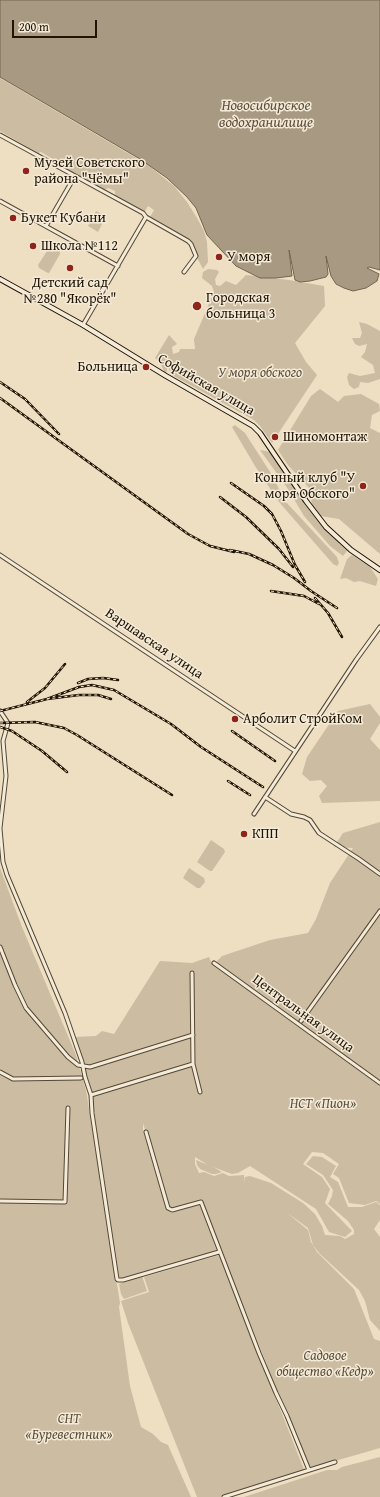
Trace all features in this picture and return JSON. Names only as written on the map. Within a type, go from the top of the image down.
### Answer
[{"type":"main road","name":"Софийская улица","points":[[0,279],[83,325],[166,376],[253,426],[260,433],[306,501],[326,527],[351,550],[380,570]]},
{"type":"street","points":[[0,134],[143,213],[146,217],[180,236],[191,244],[196,256],[184,272]]},
{"type":"street","points":[[46,226],[75,176]]},
{"type":"street","points":[[0,200],[118,266]]},
{"type":"street","points":[[83,325],[146,217]]},
{"type":"street","name":"Варшавская улица","points":[[0,555],[295,751]]},
{"type":"street","points":[[254,814],[295,751],[380,627]]},
{"type":"street","points":[[0,711],[8,723],[3,741],[6,776],[0,829],[3,862],[6,875],[65,1013],[82,1062],[91,1095],[92,1113],[118,1280],[123,1280],[219,1252]]},
{"type":"street","points":[[265,797],[291,814],[310,820],[319,834],[380,874]]},
{"type":"street","points":[[301,1021],[380,911]]},
{"type":"street","points":[[0,948],[26,1008],[75,1064],[90,1067],[193,1035]]},
{"type":"street","name":"Центральная улица","points":[[214,963],[380,1083]]},
{"type":"street","points":[[192,972],[194,1064],[200,1092]]},
{"type":"street","points":[[91,1095],[194,1064]]},
{"type":"street","points":[[0,1072],[13,1079],[81,1078]]},
{"type":"street","points":[[0,1201],[66,1202],[68,1108]]},
{"type":"street","points":[[146,1132],[168,1208],[172,1210],[201,1202],[219,1252],[265,1367],[288,1416],[309,1470]]},
{"type":"street","points":[[224,1497],[335,1462]]},
{"type":"green space","points":[[0,78],[148,165],[174,186],[187,202],[204,231],[207,242],[208,262],[203,269],[187,239],[150,217],[154,210],[148,206],[144,213],[115,196],[115,191],[108,188],[105,190],[77,176],[53,162],[51,158],[41,152],[38,153],[0,131]]},
{"type":"green space","points":[[96,211],[106,216],[98,232],[88,226]]},
{"type":"green space","points":[[52,247],[60,251],[60,254],[48,273],[39,268],[38,265],[49,248]]},
{"type":"green space","name":"У моря обского","points":[[208,269],[217,270],[219,272],[215,279],[216,285],[220,286],[226,281],[236,285],[246,275],[324,286],[325,306],[295,343],[306,362],[317,375],[272,443],[254,420],[170,374],[168,362],[166,376],[160,362],[155,358],[169,335],[177,344],[172,347],[173,354],[179,352],[180,349],[195,349],[194,339],[214,292],[212,286],[202,278],[203,272]]},
{"type":"green space","points":[[359,322],[367,324],[380,331],[380,379],[368,383],[360,382],[359,387],[354,389],[349,385],[347,377],[349,373],[360,376],[375,373],[373,365],[361,357],[365,352],[367,344],[359,346],[355,344],[352,338],[360,338],[362,333]]},
{"type":"green space","points":[[320,389],[338,402],[344,396],[361,394],[379,404],[380,411],[372,415],[370,428],[380,433],[380,554],[339,519],[314,515],[309,488],[288,465],[278,450],[311,396]]},
{"type":"green space","points":[[235,425],[245,433],[272,475],[285,501],[337,557],[339,563],[337,566],[333,564],[279,502],[255,466],[232,427]]},
{"type":"green space","points":[[260,450],[271,452],[310,511],[347,551],[343,556],[330,546],[304,516],[288,489]]},
{"type":"green space","points":[[352,555],[370,567],[378,579],[376,586],[360,581],[354,582],[346,578],[340,579],[347,559]]},
{"type":"green space","points":[[370,704],[380,717],[380,723],[370,739],[380,750],[380,801],[322,803],[319,796],[327,786],[321,780],[310,781],[302,774],[307,757],[338,711]]},
{"type":"green space","points":[[380,822],[380,1081],[215,963],[222,956],[270,940],[308,933],[316,919],[330,883],[353,848],[334,847],[343,833]]},
{"type":"green space","points":[[211,840],[224,849],[225,852],[212,871],[210,871],[197,862]]},
{"type":"green space","name":"СНТ «Буревестник»","points":[[0,868],[22,927],[76,1055],[86,1090],[120,1303],[119,1307],[130,1386],[141,1427],[153,1434],[161,1442],[168,1445],[191,1497],[0,1497]]},
{"type":"green space","points":[[189,868],[204,878],[205,882],[200,888],[197,888],[183,878]]},
{"type":"green space","points":[[209,957],[211,962],[276,1011],[380,1085],[380,1204],[376,1201],[365,1205],[349,1203],[339,1178],[333,1174],[339,1164],[323,1153],[312,1152],[303,1164],[322,1177],[330,1189],[325,1203],[352,1231],[345,1237],[329,1232],[316,1209],[250,1166],[238,1173],[232,1174],[213,1167],[222,1172],[212,1174],[200,1169],[196,1160],[208,1165],[195,1157],[195,1164],[199,1173],[204,1172],[214,1176],[223,1173],[229,1176],[244,1175],[245,1183],[245,1177],[250,1176],[271,1183],[303,1203],[315,1214],[325,1235],[340,1236],[345,1239],[354,1234],[354,1230],[348,1221],[328,1204],[333,1190],[323,1175],[306,1164],[313,1156],[322,1157],[336,1166],[330,1177],[338,1182],[348,1207],[362,1207],[376,1202],[380,1205],[380,1220],[374,1229],[380,1237],[380,1331],[370,1320],[365,1301],[359,1290],[319,1253],[313,1245],[308,1228],[286,1212],[308,1230],[311,1242],[317,1252],[354,1289],[374,1339],[380,1341],[380,1448],[309,1470],[201,1200],[172,1209],[169,1207],[143,1123],[143,1131],[167,1210],[171,1213],[199,1204],[217,1251],[120,1279],[118,1278],[93,1113],[91,1090],[84,1071],[75,1037],[96,1036],[102,1031],[114,1034],[160,961],[192,963]]},
{"type":"green space","points":[[219,1255],[305,1472],[220,1497],[197,1497],[128,1323],[121,1301],[149,1292],[144,1277]]},
{"type":"green space","points":[[142,1276],[147,1291],[124,1299],[121,1294],[119,1284]]},
{"type":"green space","points":[[380,1457],[380,1497],[244,1497],[327,1470],[337,1470],[342,1467]]},
{"type":"water","name":"Новосибирское водохранилище","points":[[0,0],[380,0],[380,270],[369,267],[367,268],[379,274],[377,281],[366,288],[353,291],[344,288],[336,284],[331,276],[326,256],[328,274],[326,277],[300,282],[295,280],[289,250],[292,276],[260,278],[236,266],[207,235],[196,208],[167,178],[140,159],[0,77]]},
{"type":"railway","points":[[0,382],[25,399],[59,434]]},
{"type":"railway","points":[[0,398],[188,534],[210,546],[234,552]]},
{"type":"railway","points":[[231,483],[264,506],[272,514],[281,531],[295,565],[305,582]]},
{"type":"railway","points":[[220,497],[246,517],[279,549],[293,567]]},
{"type":"railway","points":[[230,550],[249,554],[273,565],[337,608]]},
{"type":"railway","points":[[271,591],[304,596],[319,604]]},
{"type":"railway","points":[[315,598],[328,613],[342,637]]},
{"type":"railway","points":[[27,702],[45,688],[65,664]]},
{"type":"railway","points":[[78,683],[88,679],[103,678],[118,680]]},
{"type":"railway","points":[[47,699],[79,687],[92,685],[114,690],[171,724],[201,747],[263,787]]},
{"type":"railway","points":[[0,711],[47,699],[79,695],[98,695],[111,699]]},
{"type":"railway","points":[[0,723],[35,722],[64,728],[172,795]]},
{"type":"railway","points":[[0,727],[12,731],[42,751],[67,772]]},
{"type":"railway","points":[[232,731],[275,761]]},
{"type":"railway","points":[[228,781],[250,795]]},
{"type":"place","name":"Музей Советского района \"Чёмы\"","points":[[26,171]]},
{"type":"place","name":"Букет Кубани","points":[[13,218]]},
{"type":"place","name":"Школа №112","points":[[33,246]]},
{"type":"place","name":"У моря","points":[[219,257]]},
{"type":"place","name":"Детский сад №280 \"Якорёк\"","points":[[70,268]]},
{"type":"place","name":"Городская больница 3","points":[[197,306]]},
{"type":"place","name":"Больница","points":[[146,367]]},
{"type":"place","name":"Шиномонтаж","points":[[275,437]]},
{"type":"place","name":"Конный клуб \"У моря Обского\"","points":[[363,486]]},
{"type":"place","name":"Арболит СтройКом","points":[[235,719]]},
{"type":"place","name":"КПП","points":[[244,834]]},
{"type":"park label","name":"НСТ «Пион»","points":[[323,1104]]},
{"type":"park label","name":"Садовое общество «Кедр»","points":[[325,1364]]}]
